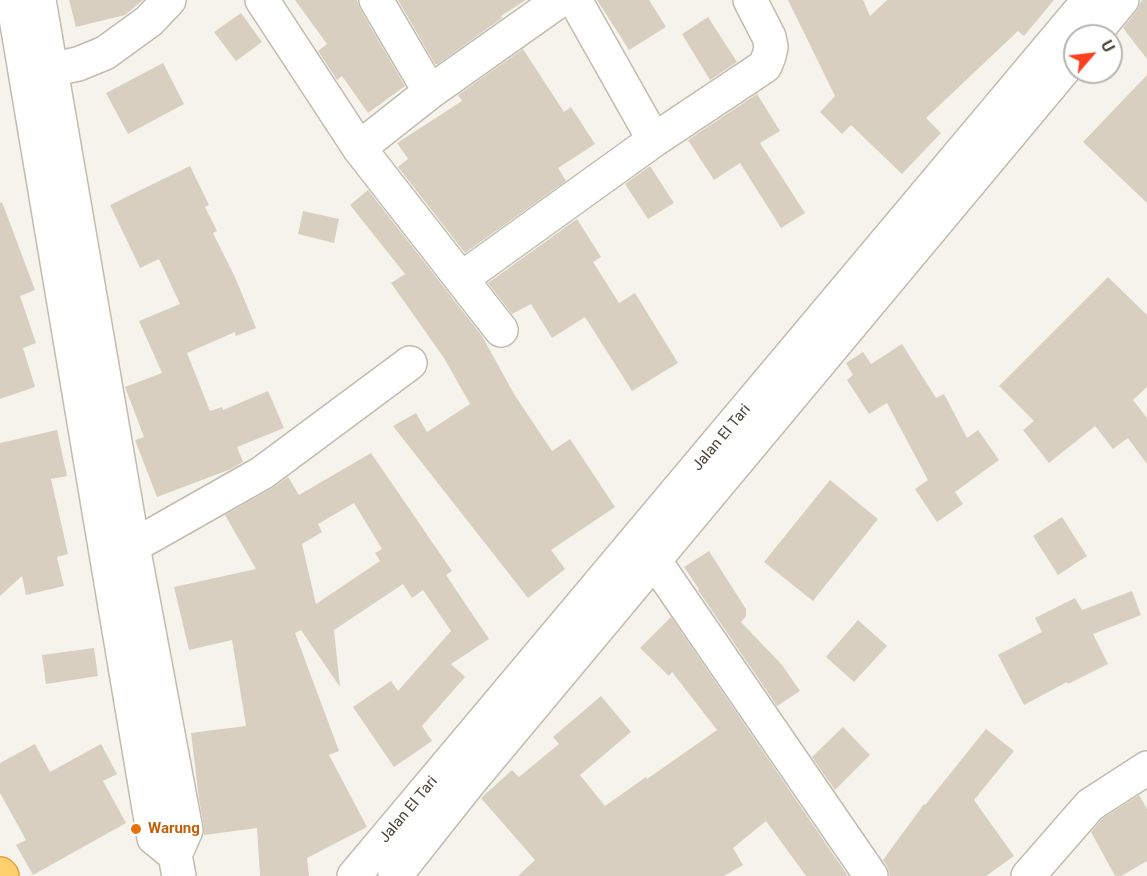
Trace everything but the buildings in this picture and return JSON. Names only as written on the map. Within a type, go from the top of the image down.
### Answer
[{"type":"street","points":[[12,0],[38,72],[133,546],[186,830],[177,866]]},
{"type":"street","points":[[39,0],[38,72],[154,838],[177,866]]},
{"type":"street","points":[[38,72],[78,64],[105,53],[150,21],[169,0]]},
{"type":"street","points":[[262,0],[359,148],[501,330]]},
{"type":"street","points":[[376,0],[430,92]]},
{"type":"street","points":[[359,148],[430,92],[560,0]]},
{"type":"street","points":[[575,0],[654,140]]},
{"type":"street","points":[[460,279],[654,140],[765,66],[771,47],[769,38],[750,0]]},
{"type":"street","name":"Jalan El Tari","points":[[394,876],[654,560],[1089,0]]},
{"type":"street","points":[[1102,24],[1122,0]]},
{"type":"street","name":"Jalan El Tari","points":[[354,876],[868,284],[1063,69]]},
{"type":"street","points":[[133,546],[262,473],[410,363]]},
{"type":"street","points":[[654,560],[871,876]]},
{"type":"street","points":[[1028,876],[1090,805],[1147,768]]},
{"type":"place","name":"Warung","points":[[136,829]]}]
